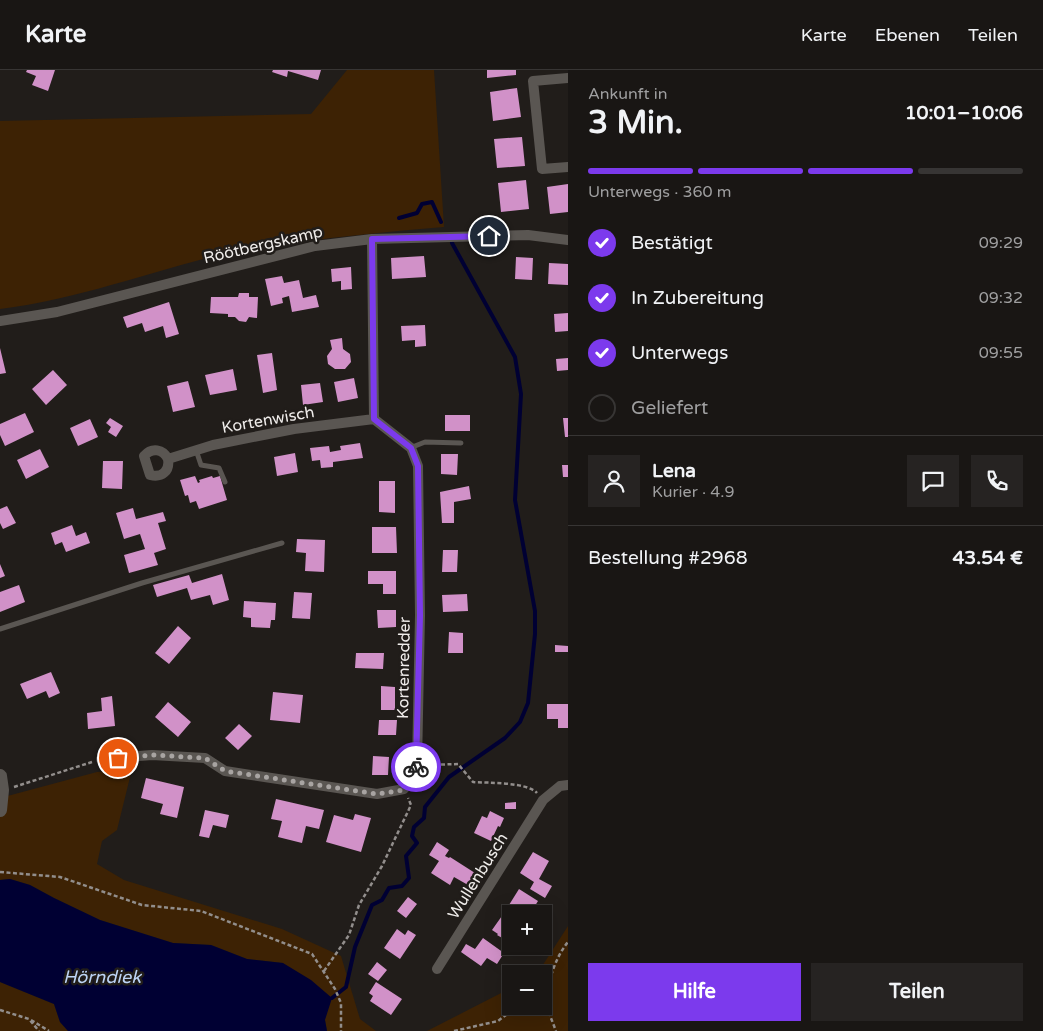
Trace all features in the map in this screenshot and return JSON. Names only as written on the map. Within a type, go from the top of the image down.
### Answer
[{"type":"street","points":[[568,78],[533,81],[542,169],[568,167]]},
{"type":"street","name":"Röötbergskamp","points":[[0,321],[57,312],[315,246],[372,239],[528,235],[568,240]]},
{"type":"street","points":[[372,239],[374,419],[410,448]]},
{"type":"street","name":"Kortenwisch","points":[[168,459],[213,445],[294,429],[374,419]]},
{"type":"street","name":"Kortenredder","points":[[404,790],[415,775],[417,764],[420,615],[418,466],[410,448]]},
{"type":"street","points":[[101,759],[152,755],[205,758],[225,771],[377,794],[404,790]]},
{"type":"street","points":[[0,776],[2,790],[0,810]]},
{"type":"street","points":[[543,800],[560,786],[568,785]]},
{"type":"street","name":"Wullenbusch","points":[[437,969],[543,800]]},
{"type":"lane","points":[[410,448],[425,442],[461,443]]},
{"type":"lane","points":[[196,450],[201,465],[219,468],[225,482]]},
{"type":"lane","points":[[0,628],[142,583],[282,544]]},
{"type":"path","points":[[2,790],[101,759]]},
{"type":"path","points":[[417,764],[458,764],[473,782],[527,788],[534,790],[543,800]]},
{"type":"path","points":[[324,971],[349,935],[358,905],[382,866],[411,805],[404,790]]},
{"type":"path","points":[[0,872],[60,877],[142,905],[201,911],[312,954],[335,989],[340,1003],[342,1031]]},
{"type":"path","points":[[552,972],[563,948],[568,942]]},
{"type":"path","points":[[0,1010],[29,1019],[50,1031]]},
{"type":"path","points":[[454,1031],[498,1021],[506,1015]]},
{"type":"path","points":[[550,1015],[556,1031]]},
{"type":"path","points":[[29,1019],[39,1031]]},
{"type":"shaded area","points":[[347,70],[434,70],[444,227],[349,236],[246,249],[210,257],[91,291],[0,309],[0,121],[311,114]]},
{"type":"shaded area","points":[[132,769],[117,830],[102,841],[97,864],[124,880],[282,929],[341,956],[360,1019],[376,1031],[327,1031],[325,1020],[283,963],[247,959],[211,945],[173,943],[100,920],[30,885],[10,879],[0,880],[0,798],[97,772]]},
{"type":"shaded area","points":[[568,926],[568,1031],[427,1031],[502,993],[502,1015],[552,1015],[552,965],[543,965],[549,955],[552,955],[552,951]]},
{"type":"shaded area","points":[[0,982],[54,1004],[60,1022],[68,1031],[0,1031]]},
{"type":"water","name":"Hörndiek","points":[[10,879],[30,885],[100,920],[173,943],[211,945],[247,959],[283,963],[311,980],[332,998],[325,1020],[327,1031],[68,1031],[60,1022],[54,1004],[0,982],[0,880]]},
{"type":"building","points":[[27,70],[55,70],[48,91],[32,85],[36,76],[26,72]]},
{"type":"building","points":[[273,70],[321,70],[318,80],[288,71],[287,77],[272,72]]},
{"type":"building","points":[[487,70],[516,70],[516,75],[487,78]]},
{"type":"building","points":[[517,88],[521,117],[493,121],[490,92]]},
{"type":"building","points":[[522,137],[525,166],[497,168],[494,139]]},
{"type":"building","points":[[526,180],[529,209],[501,212],[498,183]]},
{"type":"building","points":[[568,184],[568,212],[550,214],[547,187]]},
{"type":"building","points":[[424,256],[426,277],[392,279],[391,258]]},
{"type":"building","points":[[516,257],[533,258],[532,280],[515,279]]},
{"type":"building","points":[[549,263],[568,264],[568,285],[548,284]]},
{"type":"building","points":[[351,267],[352,289],[341,290],[341,281],[332,282],[331,269]]},
{"type":"building","points":[[282,276],[284,283],[299,280],[303,298],[316,295],[319,307],[292,312],[289,296],[282,298],[283,303],[271,306],[265,279]]},
{"type":"building","points":[[239,293],[249,293],[249,297],[258,297],[257,318],[249,317],[246,322],[239,321],[235,317],[228,317],[228,314],[210,313],[211,297],[238,297]]},
{"type":"building","points":[[169,302],[179,334],[166,338],[163,326],[145,332],[142,323],[127,328],[123,317]]},
{"type":"building","points":[[568,313],[568,331],[555,332],[554,314]]},
{"type":"building","points":[[425,325],[426,346],[415,347],[415,340],[402,341],[401,326]]},
{"type":"building","points":[[342,338],[343,349],[350,354],[351,362],[345,369],[335,369],[328,364],[327,356],[332,349],[330,340]]},
{"type":"building","points":[[0,348],[6,373],[0,374]]},
{"type":"building","points":[[272,353],[277,390],[263,393],[257,355]]},
{"type":"building","points":[[568,358],[568,370],[557,371],[556,359]]},
{"type":"building","points":[[233,369],[237,390],[210,395],[205,375]]},
{"type":"building","points":[[53,370],[67,385],[46,405],[32,389]]},
{"type":"building","points":[[354,378],[358,398],[338,402],[334,382]]},
{"type":"building","points":[[188,381],[195,407],[173,412],[167,386]]},
{"type":"building","points":[[320,383],[323,402],[303,405],[301,385]]},
{"type":"building","points":[[25,413],[34,432],[5,446],[0,435],[0,424]]},
{"type":"building","points":[[445,415],[470,415],[470,431],[445,431]]},
{"type":"building","points":[[110,418],[123,426],[116,437],[108,432],[111,427],[106,423]]},
{"type":"building","points":[[563,418],[568,418],[568,437],[565,437]]},
{"type":"building","points":[[90,419],[98,437],[78,446],[70,428]]},
{"type":"building","points":[[360,443],[363,458],[333,462],[333,467],[321,468],[320,460],[312,461],[310,448],[329,446],[330,452],[341,450],[340,446]]},
{"type":"building","points":[[40,449],[49,467],[26,479],[17,460]]},
{"type":"building","points":[[295,453],[298,472],[277,476],[274,457]]},
{"type":"building","points":[[441,454],[458,454],[457,475],[441,474]]},
{"type":"building","points":[[103,461],[123,461],[122,489],[102,488]]},
{"type":"building","points":[[562,465],[568,465],[568,477],[563,477]]},
{"type":"building","points":[[195,476],[198,483],[200,482],[199,480],[220,476],[227,500],[199,509],[196,501],[190,503],[188,495],[185,496],[180,480]]},
{"type":"building","points":[[379,481],[395,481],[395,513],[379,512]]},
{"type":"building","points":[[469,486],[471,499],[454,502],[454,523],[442,523],[440,492]]},
{"type":"building","points":[[7,506],[16,523],[3,529],[0,523],[0,509]]},
{"type":"building","points":[[133,508],[136,519],[163,512],[166,521],[158,523],[166,549],[154,553],[158,565],[129,573],[124,555],[145,549],[140,534],[124,539],[116,513]]},
{"type":"building","points":[[72,525],[76,536],[86,532],[90,543],[66,552],[62,542],[55,545],[51,533]]},
{"type":"building","points":[[372,527],[396,527],[397,553],[372,553]]},
{"type":"building","points":[[297,539],[325,540],[324,572],[305,571],[306,553],[296,552]]},
{"type":"building","points":[[443,550],[458,550],[457,572],[442,572]]},
{"type":"building","points":[[0,564],[5,576],[0,578]]},
{"type":"building","points":[[368,571],[396,571],[396,594],[383,594],[383,584],[368,584]]},
{"type":"building","points":[[222,574],[229,600],[213,605],[210,595],[191,600],[187,588],[157,597],[153,585],[189,575],[192,583]]},
{"type":"building","points":[[19,585],[25,602],[0,612],[0,592]]},
{"type":"building","points":[[294,592],[312,593],[310,619],[292,618]]},
{"type":"building","points":[[467,594],[468,611],[443,612],[442,595]]},
{"type":"building","points":[[244,601],[276,603],[275,620],[271,620],[270,628],[251,627],[251,618],[243,617]]},
{"type":"building","points":[[377,610],[396,610],[396,627],[378,628]]},
{"type":"building","points":[[178,626],[191,638],[169,664],[155,653]]},
{"type":"building","points":[[449,632],[463,633],[463,653],[448,653]]},
{"type":"building","points":[[555,645],[568,646],[568,652],[555,652]]},
{"type":"building","points":[[356,653],[384,653],[383,669],[355,668]]},
{"type":"building","points":[[51,672],[60,693],[49,698],[46,691],[27,699],[20,684]]},
{"type":"building","points":[[381,686],[395,687],[395,710],[381,710]]},
{"type":"building","points":[[273,692],[303,695],[300,723],[270,720]]},
{"type":"building","points":[[112,696],[115,726],[88,729],[87,713],[102,711],[101,698]]},
{"type":"building","points":[[168,702],[191,722],[178,737],[155,717]]},
{"type":"building","points":[[547,704],[568,704],[568,728],[558,728],[558,719],[547,719]]},
{"type":"building","points":[[379,720],[397,720],[396,735],[378,735]]},
{"type":"building","points":[[239,724],[252,736],[238,750],[225,738]]},
{"type":"building","points":[[373,756],[389,757],[388,775],[372,775]]},
{"type":"building","points":[[146,778],[184,787],[177,818],[160,814],[163,804],[141,798]]},
{"type":"building","points":[[276,799],[324,810],[319,829],[306,826],[302,843],[278,837],[282,821],[271,819]]},
{"type":"building","points":[[516,802],[516,809],[505,809],[505,803]]},
{"type":"building","points":[[205,810],[229,815],[226,828],[213,825],[209,838],[199,836]]},
{"type":"building","points":[[490,811],[504,818],[491,841],[474,833],[482,816],[487,818]]},
{"type":"building","points":[[355,814],[371,818],[361,852],[326,842],[334,815],[353,820]]},
{"type":"building","points":[[437,842],[449,850],[445,856],[450,857],[475,873],[468,885],[454,877],[450,885],[431,873],[439,861],[429,855]]},
{"type":"building","points":[[533,852],[549,861],[539,879],[552,886],[545,898],[530,889],[534,882],[520,873]]},
{"type":"building","points":[[519,889],[538,901],[536,905],[509,905]]},
{"type":"building","points":[[408,897],[417,904],[406,918],[397,911]]},
{"type":"building","points":[[502,916],[502,938],[492,930]]},
{"type":"building","points":[[397,929],[405,935],[408,930],[416,935],[400,959],[384,948]]},
{"type":"building","points":[[483,938],[502,952],[503,955],[497,964],[487,958],[481,966],[461,952],[466,944],[475,949]]},
{"type":"building","points":[[377,962],[387,970],[378,981],[368,974]]},
{"type":"building","points":[[376,982],[402,999],[391,1015],[370,1001],[373,996],[369,993]]},
{"type":"waterway","points":[[399,218],[417,213],[422,204],[432,202],[441,222]]},
{"type":"waterway","points":[[332,998],[346,987],[355,947],[372,905],[382,900],[389,888],[402,886],[409,878],[406,856],[417,843],[412,836],[414,827],[424,818],[425,807],[449,777],[505,738],[520,722],[528,703],[535,634],[535,611],[515,500],[521,394],[515,357],[452,243]]},
{"type":"way so far","points":[[118,758],[152,755],[205,758],[225,771],[377,794],[404,790],[415,775],[416,767]]},
{"type":"route","points":[[416,767],[420,615],[418,466],[411,448],[374,419],[372,239],[489,236]]}]
